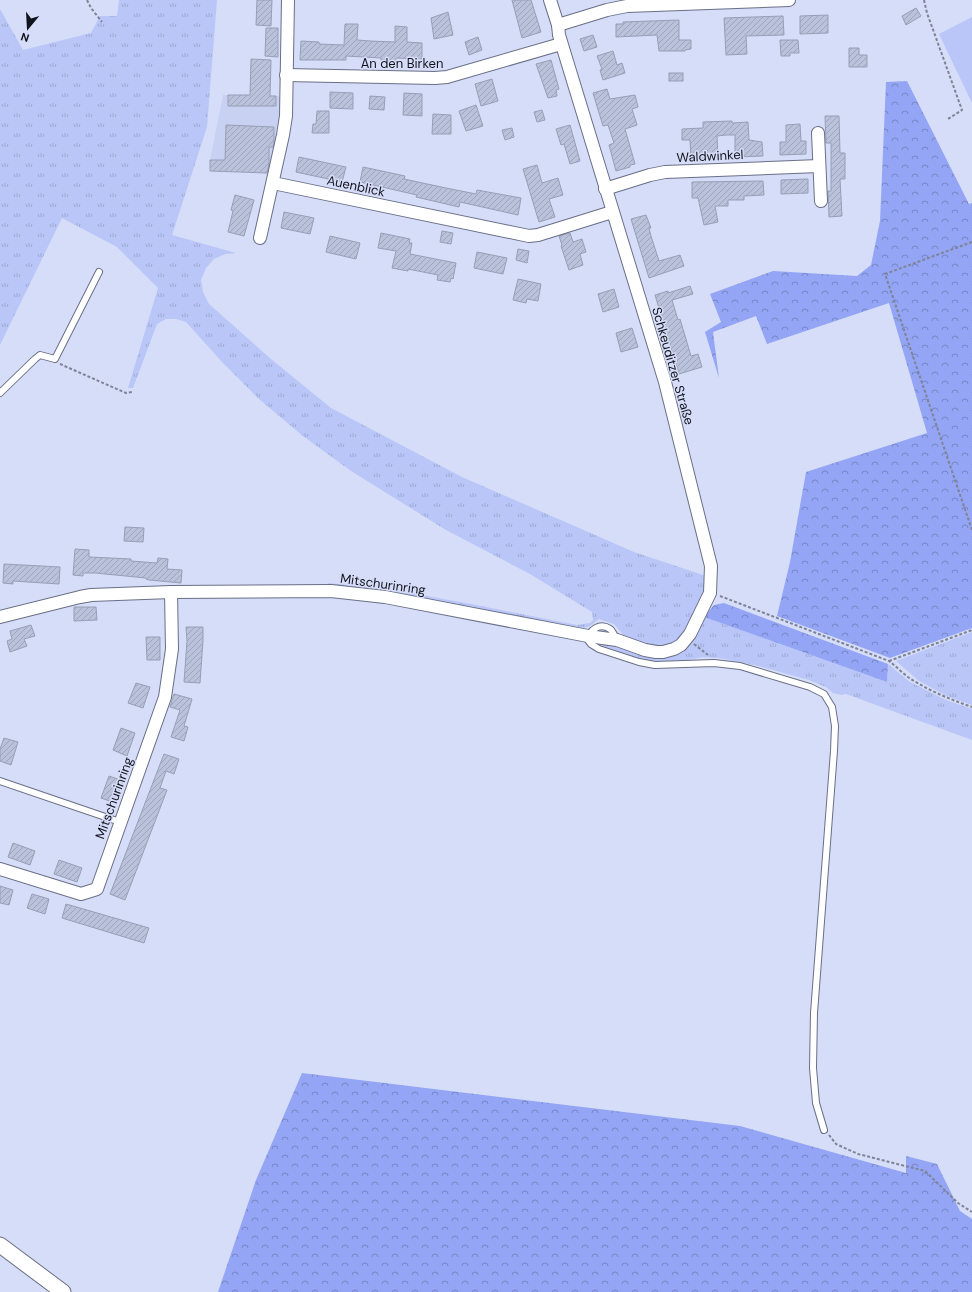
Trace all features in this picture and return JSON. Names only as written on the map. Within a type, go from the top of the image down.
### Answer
[{"type":"street","points":[[260,238],[285,122],[288,0]]},
{"type":"street","name":"Schkeuditzer Straße","points":[[550,0],[558,25],[561,44],[667,390],[711,566],[710,593],[686,640]]},
{"type":"street","points":[[558,25],[607,10],[627,6],[789,0]]},
{"type":"street","name":"An den Birken","points":[[286,75],[447,77],[561,44]]},
{"type":"street","points":[[818,133],[821,200]]},
{"type":"street","name":"Waldwinkel","points":[[605,189],[650,175],[665,172],[819,166]]},
{"type":"street","name":"Auenblick","points":[[273,183],[529,236],[538,235],[612,212]]},
{"type":"street","name":"Mitschurinring","points":[[0,618],[80,597],[171,592],[331,591],[384,596],[588,636]]},
{"type":"street","name":"Mitschurinring","points":[[0,869],[81,894],[97,889],[165,697],[172,649],[171,592]]},
{"type":"street","points":[[588,636],[617,640],[645,650],[663,652],[674,649],[686,640]]},
{"type":"street","points":[[0,1245],[63,1292]]},
{"type":"lane","points":[[0,393],[40,355],[55,360],[99,272]]},
{"type":"lane","points":[[588,636],[588,640],[591,644],[599,649],[655,666],[714,662],[740,666],[810,687],[824,694],[832,707],[836,726],[814,1013],[813,1068],[816,1103],[824,1130]]},
{"type":"lane","points":[[0,781],[120,822]]},
{"type":"path","points":[[87,0],[91,8],[102,22]]},
{"type":"path","points":[[924,0],[927,13],[962,110],[948,119]]},
{"type":"path","points":[[972,242],[885,274],[972,530]]},
{"type":"path","points":[[55,360],[62,365],[126,393],[132,392]]},
{"type":"path","points":[[710,593],[889,661],[912,680],[952,700],[972,707]]},
{"type":"path","points":[[889,661],[972,630]]},
{"type":"path","points":[[686,640],[700,647],[714,662]]},
{"type":"path","points":[[824,1130],[836,1144],[858,1154],[925,1171],[958,1203],[972,1212]]},
{"type":"shaded area","points":[[223,95],[280,96],[279,126],[271,173],[210,171],[210,160]]},
{"type":"green space","points":[[119,0],[217,0],[207,127],[172,235],[236,253],[225,254],[214,259],[206,268],[201,280],[203,292],[209,304],[271,359],[331,408],[462,477],[634,552],[706,576],[702,600],[685,632],[678,641],[662,649],[626,638],[614,624],[599,619],[590,626],[584,628],[388,594],[330,587],[328,583],[390,590],[577,625],[590,623],[593,620],[592,612],[530,574],[446,530],[351,471],[303,436],[259,399],[222,362],[186,322],[176,319],[166,319],[157,324],[133,388],[128,388],[158,288],[117,247],[62,218],[0,345],[0,9],[23,50],[91,33],[100,16],[117,16]]},
{"type":"green space","points":[[972,17],[972,103],[939,34]]},
{"type":"green space","points":[[907,81],[969,204],[972,203],[972,628],[890,658],[777,616],[790,562],[806,472],[927,433],[889,303],[767,344],[756,316],[713,332],[719,378],[705,332],[721,322],[710,294],[773,271],[857,276],[871,265],[880,221],[886,82]]},
{"type":"green space","points":[[724,603],[888,664],[887,682],[704,617],[714,605]]},
{"type":"green space","points":[[704,617],[887,682],[888,664],[910,682],[946,700],[972,709],[972,740],[846,694],[841,695],[833,693],[826,687],[809,680],[755,665],[719,658],[703,657],[683,661],[656,663],[601,645],[602,641],[663,656]]},
{"type":"green space","points":[[972,632],[972,705],[947,696],[919,681],[896,661]]},
{"type":"green space","points":[[302,1073],[740,1126],[906,1173],[906,1156],[937,1164],[960,1211],[972,1219],[972,1292],[218,1292],[256,1180]]},
{"type":"building","points":[[257,0],[272,0],[271,26],[256,25]]},
{"type":"building","points":[[512,0],[531,0],[541,32],[522,38]]},
{"type":"building","points":[[916,8],[921,16],[906,25],[902,16]]},
{"type":"building","points":[[448,12],[453,35],[434,39],[431,18]]},
{"type":"building","points":[[828,15],[828,33],[800,34],[800,16]]},
{"type":"building","points":[[783,16],[784,35],[746,36],[747,54],[726,55],[724,18]]},
{"type":"building","points":[[679,20],[679,40],[691,40],[691,49],[685,51],[659,51],[657,35],[616,37],[616,24],[623,24],[623,22]]},
{"type":"building","points":[[345,24],[358,24],[357,40],[370,41],[395,42],[395,26],[407,27],[407,42],[422,43],[422,59],[396,58],[396,61],[381,60],[381,58],[346,56],[346,60],[300,60],[301,41],[319,42],[319,44],[344,45]]},
{"type":"building","points":[[266,28],[278,28],[278,57],[265,56]]},
{"type":"building","points":[[593,35],[597,47],[584,51],[580,39]]},
{"type":"building","points":[[478,37],[482,50],[469,55],[465,42]]},
{"type":"building","points":[[780,40],[798,40],[799,53],[790,53],[790,56],[781,56]]},
{"type":"building","points":[[849,48],[859,48],[859,55],[867,55],[867,67],[849,67]]},
{"type":"building","points":[[613,51],[617,65],[622,63],[625,73],[603,80],[600,70],[602,69],[597,56]]},
{"type":"building","points":[[251,59],[271,60],[270,96],[276,96],[276,106],[228,106],[228,95],[250,95]]},
{"type":"building","points":[[551,60],[559,89],[556,90],[557,96],[548,98],[536,64]]},
{"type":"building","points":[[669,73],[683,73],[683,81],[669,81]]},
{"type":"building","points":[[492,79],[498,101],[481,106],[475,84]]},
{"type":"building","points":[[607,89],[610,99],[635,95],[638,107],[632,109],[637,125],[625,129],[635,164],[616,171],[609,145],[614,143],[608,125],[603,126],[593,93]]},
{"type":"building","points":[[330,92],[353,93],[353,109],[330,108]]},
{"type":"building","points":[[404,93],[422,94],[422,116],[403,115]]},
{"type":"building","points":[[370,96],[385,97],[384,110],[369,109]]},
{"type":"building","points":[[476,105],[483,126],[466,131],[459,111]]},
{"type":"building","points":[[542,110],[545,120],[537,122],[534,112]]},
{"type":"building","points":[[317,111],[329,111],[329,133],[312,133],[313,124],[316,124]]},
{"type":"building","points":[[433,114],[451,115],[451,134],[432,134]]},
{"type":"building","points":[[825,116],[839,116],[840,153],[845,153],[845,179],[840,179],[842,216],[829,217],[828,191],[831,191],[831,143],[826,143]]},
{"type":"building","points":[[732,121],[732,123],[748,122],[749,140],[762,142],[763,156],[735,157],[735,135],[726,135],[717,136],[718,158],[691,159],[690,140],[682,140],[682,129],[703,128],[703,122]]},
{"type":"building","points":[[800,124],[801,141],[806,141],[806,154],[780,155],[780,142],[786,142],[786,125]]},
{"type":"building","points":[[226,125],[274,127],[274,143],[273,147],[269,147],[269,164],[267,173],[210,171],[210,160],[225,160]]},
{"type":"building","points":[[570,125],[580,161],[570,164],[564,144],[561,145],[556,129]]},
{"type":"building","points":[[512,128],[514,137],[505,140],[502,130]]},
{"type":"building","points":[[299,157],[346,167],[342,182],[296,172]]},
{"type":"building","points":[[537,165],[542,183],[558,178],[563,195],[549,199],[555,217],[539,222],[523,169]]},
{"type":"building","points":[[363,167],[405,176],[404,179],[476,194],[477,190],[521,198],[518,215],[460,202],[459,207],[416,197],[417,195],[360,182]]},
{"type":"building","points":[[808,179],[808,193],[781,194],[781,180]]},
{"type":"building","points":[[763,181],[764,195],[744,196],[744,200],[728,200],[728,206],[715,206],[718,222],[704,225],[698,198],[692,198],[692,182]]},
{"type":"building","points":[[235,195],[254,200],[244,236],[228,232]]},
{"type":"building","points":[[284,212],[314,218],[310,234],[281,228]]},
{"type":"building","points":[[646,215],[651,228],[649,228],[659,261],[680,255],[684,266],[649,278],[631,219]]},
{"type":"building","points":[[442,231],[453,233],[451,244],[440,242]]},
{"type":"building","points":[[381,233],[410,239],[409,243],[412,243],[410,254],[456,263],[453,279],[451,278],[450,282],[437,280],[438,275],[408,269],[408,271],[392,268],[396,251],[378,248]]},
{"type":"building","points":[[570,233],[573,242],[582,239],[586,252],[580,254],[583,265],[569,270],[559,236]]},
{"type":"building","points":[[330,236],[360,243],[356,259],[326,252]]},
{"type":"building","points":[[518,249],[529,251],[527,263],[516,260]]},
{"type":"building","points":[[477,252],[507,258],[503,274],[474,268]]},
{"type":"building","points":[[518,279],[541,284],[538,301],[527,299],[526,303],[513,300]]},
{"type":"building","points":[[690,286],[693,294],[672,300],[678,320],[680,319],[691,356],[698,354],[702,367],[679,374],[655,295],[668,291],[668,293]]},
{"type":"building","points":[[614,289],[619,307],[603,312],[598,294]]},
{"type":"building","points":[[632,328],[638,347],[621,352],[616,333]]},
{"type":"building","points":[[125,527],[144,528],[143,542],[124,541]]},
{"type":"building","points":[[75,549],[89,550],[89,557],[131,559],[131,561],[157,563],[158,558],[168,559],[167,569],[182,570],[181,583],[95,573],[83,573],[83,576],[73,575]]},
{"type":"building","points":[[4,564],[60,567],[59,584],[13,581],[13,584],[3,583]]},
{"type":"building","points":[[74,607],[96,607],[97,620],[74,621]]},
{"type":"building","points":[[31,625],[35,636],[24,639],[27,646],[10,652],[7,641],[12,639],[10,631]]},
{"type":"building","points":[[186,627],[203,627],[200,683],[184,682],[187,641]]},
{"type":"building","points":[[146,637],[160,637],[160,660],[147,660]]},
{"type":"building","points":[[136,683],[150,687],[143,708],[128,703]]},
{"type":"building","points":[[174,694],[192,699],[184,726],[188,727],[184,741],[171,737],[180,710],[170,707]]},
{"type":"building","points":[[121,728],[135,733],[127,756],[113,750]]},
{"type":"building","points":[[4,738],[18,742],[11,765],[0,761],[0,749]]},
{"type":"building","points":[[164,754],[179,759],[174,774],[166,771],[160,788],[167,790],[125,900],[110,894]]},
{"type":"building","points":[[109,776],[123,781],[115,803],[101,798]]},
{"type":"building","points":[[13,843],[35,851],[30,865],[8,857]]},
{"type":"building","points":[[59,860],[82,868],[77,882],[54,874]]},
{"type":"building","points":[[0,886],[13,890],[9,905],[0,903]]},
{"type":"building","points":[[32,894],[49,899],[45,914],[27,908]]},
{"type":"building","points":[[66,904],[149,928],[144,943],[62,918]]}]
